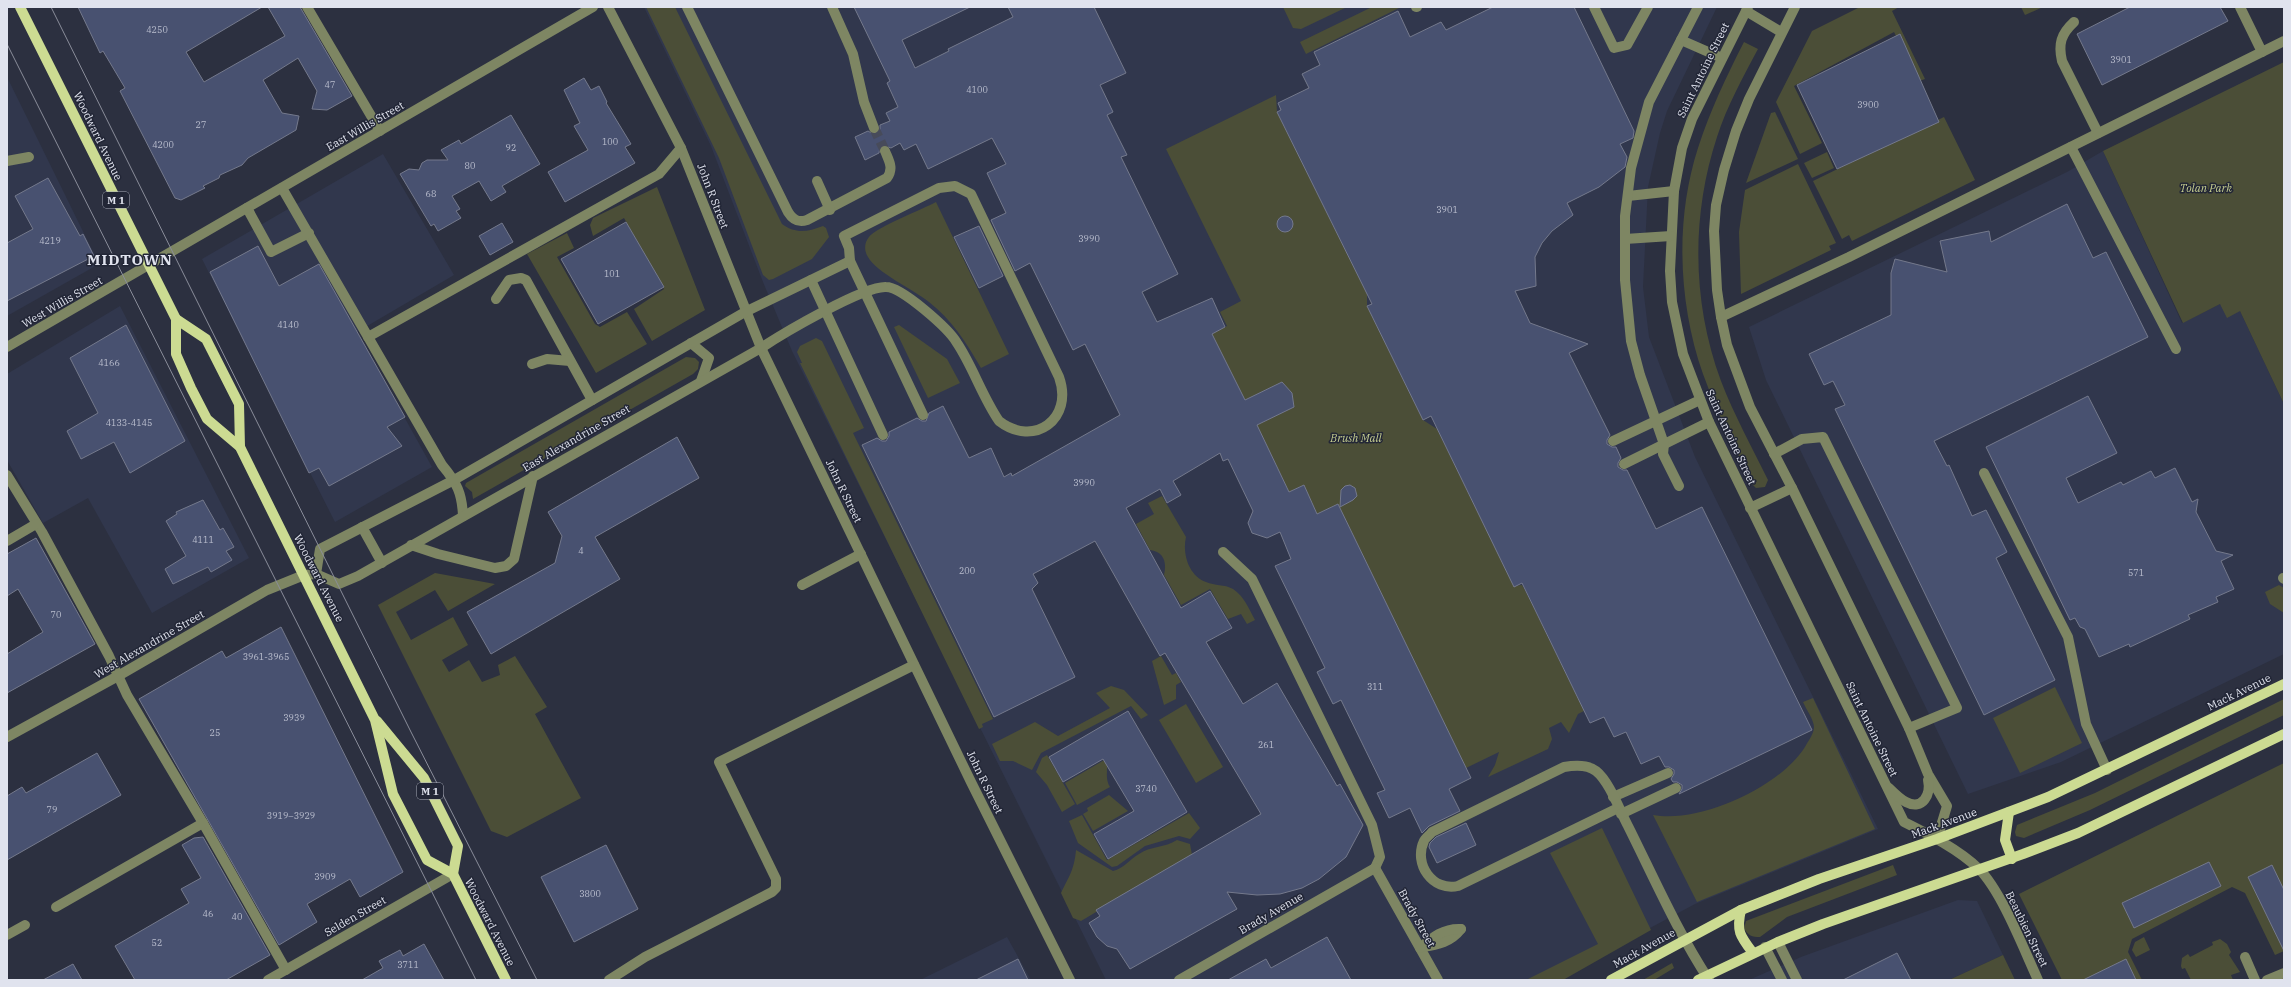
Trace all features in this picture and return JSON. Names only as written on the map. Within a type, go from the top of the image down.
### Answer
[{"type":"main road","name":"Woodward Avenue","points":[[20,7],[176,319],[176,354],[191,388],[207,419],[240,447],[375,720],[397,801],[427,860],[453,874],[506,980]]},
{"type":"main road","name":"Woodward Avenue","points":[[176,319],[206,339],[239,404],[240,447]]},
{"type":"main road","name":"Mack Avenue","points":[[1611,980],[1684,939],[1741,910],[1819,879],[1937,839],[2048,797],[2284,684]]},
{"type":"main road","name":"Woodward Avenue","points":[[375,720],[424,778],[458,846],[453,874]]},
{"type":"main road","points":[[1704,979],[1765,947],[1980,870],[2078,833],[2284,734]]},
{"type":"main road","points":[[2009,812],[2005,840],[2012,858]]},
{"type":"main road","points":[[1741,910],[1738,924],[1740,936],[1753,953]]},
{"type":"street","points":[[308,7],[380,131]]},
{"type":"street","name":"East Willis Street","points":[[149,264],[593,7]]},
{"type":"street","points":[[687,7],[791,217],[802,222],[830,210],[887,178],[891,173],[891,165],[885,151]]},
{"type":"street","points":[[832,7],[854,54],[864,102],[874,128]]},
{"type":"street","points":[[1594,7],[1614,48],[1627,45],[1648,7]]},
{"type":"street","points":[[1679,486],[1663,454],[1664,444],[1640,375],[1631,341],[1625,280],[1625,239],[1631,168],[1649,102],[1698,7]]},
{"type":"street","points":[[1795,7],[1781,32],[1749,99],[1736,131],[1716,205],[1715,260],[1721,317],[1727,345],[1750,408],[1792,488],[1909,728],[1928,774],[1947,806],[1937,839]]},
{"type":"street","points":[[2240,7],[2262,52]]},
{"type":"street","name":"John R Street","points":[[613,9],[681,148],[745,312],[761,348],[914,665],[1070,980]]},
{"type":"street","points":[[1747,9],[1781,32]]},
{"type":"street","name":"Saint Antoine Street","points":[[1747,9],[1692,119],[1682,148],[1674,191],[1670,271],[1672,302],[1683,354],[1709,422],[1904,822],[1937,839],[1980,870]]},
{"type":"street","points":[[2074,22],[2065,30],[2059,49],[2062,60],[2098,133]]},
{"type":"street","points":[[1681,40],[1722,58]]},
{"type":"street","points":[[1721,317],[1856,254],[2284,41]]},
{"type":"street","points":[[2070,147],[2176,349]]},
{"type":"street","points":[[368,337],[659,174],[681,148]]},
{"type":"street","points":[[7,161],[29,157]]},
{"type":"street","points":[[817,181],[830,210]]},
{"type":"street","name":"East Alexandrine Street","points":[[304,575],[316,574],[339,584],[382,563],[411,545],[761,348],[783,333],[865,292],[887,287],[896,290],[916,303],[944,327],[956,341],[966,357],[992,411],[999,421],[1008,428],[1019,432],[1031,432],[1043,428],[1052,421],[1059,412],[1063,400],[1063,388],[1059,377],[971,194],[955,186],[939,188],[844,236],[849,248],[850,261]]},
{"type":"street","points":[[282,188],[442,465],[454,480],[463,498],[463,516]]},
{"type":"street","points":[[1628,196],[1674,191]]},
{"type":"street","points":[[247,208],[271,252],[309,233]]},
{"type":"street","points":[[1625,239],[1671,236]]},
{"type":"street","points":[[316,574],[320,549],[362,526],[454,480],[745,312],[850,261],[923,415]]},
{"type":"street","name":"West Willis Street","points":[[7,347],[149,264]]},
{"type":"street","points":[[496,299],[509,280],[521,278],[526,280],[592,400]]},
{"type":"street","points":[[811,280],[824,312],[883,435]]},
{"type":"street","points":[[691,343],[709,358],[701,381]]},
{"type":"street","points":[[532,364],[546,359],[570,360]]},
{"type":"street","points":[[1613,441],[1700,400]]},
{"type":"street","points":[[1624,464],[1709,422]]},
{"type":"street","points":[[1774,454],[1802,439],[1823,436],[1957,708],[1909,728]]},
{"type":"street","points":[[1984,473],[2068,636],[2086,724],[2107,770]]},
{"type":"street","points":[[7,475],[36,524],[127,695],[203,823],[286,970]]},
{"type":"street","points":[[411,545],[438,554],[495,568],[506,566],[514,559],[533,476]]},
{"type":"street","points":[[1750,508],[1792,488]]},
{"type":"street","points":[[7,541],[36,524]]},
{"type":"street","points":[[362,526],[382,563]]},
{"type":"street","points":[[1223,552],[1252,579],[1372,825],[1380,857],[1375,868]]},
{"type":"street","points":[[802,585],[861,554]]},
{"type":"street","name":"West Alexandrine Street","points":[[7,737],[118,676],[267,590],[304,575]]},
{"type":"street","points":[[609,980],[645,957],[772,892],[776,888],[776,879],[719,762],[914,665]]},
{"type":"street","points":[[1676,788],[1620,811],[1458,886],[1449,888],[1439,885],[1430,879],[1424,870],[1421,860],[1424,840],[1432,832],[1564,767],[1585,766],[1595,770],[1602,777],[1613,797],[1620,811],[1704,979]]},
{"type":"street","points":[[1613,797],[1668,773]]},
{"type":"street","points":[[1887,787],[1905,802],[1912,805],[1917,804],[1926,799],[1930,790],[1928,774]]},
{"type":"street","points":[[56,907],[203,823]]},
{"type":"street","name":"Brady Street","points":[[1375,868],[1438,980]]},
{"type":"street","name":"Brady Avenue","points":[[1179,980],[1375,868]]},
{"type":"street","name":"Beaubien Street","points":[[1980,870],[2002,903],[2038,980]]},
{"type":"street","name":"Selden Street","points":[[271,979],[453,874]]},
{"type":"street","points":[[7,935],[25,925]]},
{"type":"street","points":[[1778,942],[1797,980]]},
{"type":"street","points":[[1765,947],[1782,980]]},
{"type":"street","points":[[2245,957],[2255,980]]},
{"type":"street","points":[[2267,980],[2284,973]]},
{"type":"shaded area","points":[[644,7],[1717,7],[1667,111],[1660,133],[1648,187],[1643,287],[1649,337],[1695,457],[1878,829],[1695,904],[1650,928],[1562,980],[1106,980],[792,351],[763,282],[711,146]]},
{"type":"shaded area","points":[[7,77],[99,264],[7,316]]},
{"type":"shaded area","points":[[2103,151],[2182,323],[2220,304],[2240,311],[2284,404],[2284,654],[2061,762],[1968,794],[1766,380],[1749,327],[2067,172]]},
{"type":"shaded area","points":[[383,154],[454,275],[357,332],[432,467],[335,522],[202,259]]},
{"type":"shaded area","points":[[120,306],[249,558],[152,613],[88,498],[43,523],[7,460],[7,374]]},
{"type":"shaded area","points":[[1958,900],[1977,901],[2003,955],[1949,980],[1749,980],[1801,957]]},
{"type":"shaded area","points":[[1007,937],[1031,980],[920,980]]},
{"type":"green space","points":[[646,7],[675,7],[782,224],[797,231],[807,231],[823,226],[826,228],[829,237],[812,259],[773,279],[769,280],[763,275],[719,158]]},
{"type":"green space","points":[[1283,7],[1347,7],[1301,29],[1293,28]]},
{"type":"green space","points":[[1372,7],[1401,7],[1306,54],[1300,42]]},
{"type":"green space","points":[[1860,7],[1899,7],[1892,11],[1925,79],[1919,81],[1894,32],[1794,86],[1822,143],[1800,154],[1776,102],[1812,31]]},
{"type":"green space","points":[[2021,7],[2043,7],[2025,15]]},
{"type":"green space","points":[[1744,42],[1758,49],[1730,103],[1717,137],[1703,197],[1699,228],[1698,259],[1704,321],[1711,351],[1721,381],[1743,431],[1768,480],[1765,487],[1756,488],[1753,485],[1726,430],[1703,374],[1688,319],[1682,261],[1686,203],[1698,148],[1719,94]]},
{"type":"green space","name":"Tolan Park","points":[[2284,62],[2284,404],[2240,311],[2227,318],[2220,304],[2183,323],[2103,151]]},
{"type":"green space","name":"Brush Mall","points":[[1276,95],[1277,112],[1367,294],[1367,306],[1423,420],[1437,429],[1514,586],[1522,585],[1526,592],[1584,711],[1578,714],[1569,733],[1561,722],[1549,728],[1552,739],[1548,749],[1488,777],[1495,765],[1499,752],[1466,768],[1338,504],[1317,514],[1304,485],[1289,492],[1257,425],[1294,407],[1292,393],[1282,382],[1245,400],[1212,334],[1227,326],[1220,312],[1241,301],[1166,149]]},
{"type":"green space","points":[[1775,112],[1798,159],[1746,183],[1771,113]]},
{"type":"green space","points":[[1944,117],[1975,180],[1852,241],[1849,235],[1842,239],[1813,181]]},
{"type":"green space","points":[[1827,152],[1834,168],[1812,178],[1804,163]]},
{"type":"green space","points":[[1798,164],[1836,243],[1829,246],[1831,250],[1741,294],[1739,232],[1745,190]]},
{"type":"green space","points":[[657,187],[705,310],[652,341],[634,309],[664,289],[624,218],[593,236],[590,225],[593,218]]},
{"type":"green space","points":[[936,202],[1009,354],[981,368],[964,340],[945,316],[922,297],[879,269],[868,257],[866,252],[866,242],[873,233]]},
{"type":"green space","points":[[567,233],[574,248],[557,257],[595,324],[600,327],[627,312],[647,344],[596,373],[527,254]]},
{"type":"green space","points":[[899,325],[947,359],[960,383],[928,398],[894,327]]},
{"type":"green space","points":[[816,338],[822,341],[864,428],[853,433],[993,719],[982,724],[983,727],[979,729],[800,363],[802,363],[797,352],[800,346]]},
{"type":"green space","points":[[686,357],[695,358],[699,362],[698,369],[693,374],[473,499],[472,492],[465,486],[466,483]]},
{"type":"green space","points":[[1162,496],[1186,537],[1186,557],[1191,570],[1200,579],[1206,582],[1230,587],[1237,592],[1246,603],[1255,620],[1247,624],[1241,614],[1228,619],[1210,589],[1181,605],[1164,575],[1165,562],[1163,558],[1159,553],[1150,550],[1136,524],[1154,514],[1148,503]]},
{"type":"green space","points":[[435,573],[495,584],[448,611],[435,590],[396,612],[411,640],[453,617],[468,645],[442,660],[449,672],[469,660],[482,682],[500,675],[498,665],[515,656],[547,707],[535,714],[581,798],[507,837],[491,831],[378,605]]},
{"type":"green space","points":[[2279,585],[2284,588],[2284,613],[2270,604],[2265,592]]},
{"type":"green space","points":[[1161,656],[1172,675],[1176,673],[1181,682],[1176,685],[1176,699],[1164,705],[1152,661]]},
{"type":"green space","points":[[1111,686],[1124,690],[1148,715],[1141,719],[1131,706],[1041,753],[1032,770],[1013,761],[1000,761],[992,744],[1035,722],[1058,736],[1110,708],[1096,693]]},
{"type":"green space","points":[[2055,687],[2082,743],[2020,773],[1993,718]]},
{"type":"green space","points":[[1813,698],[1875,829],[1697,902],[1653,815],[1672,816],[1693,814],[1715,808],[1737,799],[1777,776],[1793,762],[1812,735],[1814,724],[1803,702]]},
{"type":"green space","points":[[2284,699],[2284,715],[2090,810],[2024,838],[2016,836],[2015,832],[2017,825],[2095,793]]},
{"type":"green space","points":[[1186,704],[1223,767],[1196,783],[1159,720]]},
{"type":"green space","points":[[1047,755],[1075,804],[1062,812],[1047,785],[1036,772],[1042,758]]},
{"type":"green space","points":[[1106,759],[1107,780],[1110,787],[1077,805],[1065,783]]},
{"type":"green space","points":[[2284,763],[2284,951],[2275,955],[2245,893],[2232,887],[2132,939],[2128,952],[2142,980],[2062,980],[2019,894]]},
{"type":"green space","points":[[1109,795],[1128,811],[1093,831],[1083,814],[1088,811],[1087,808]]},
{"type":"green space","points":[[1189,813],[1200,828],[1190,839],[1179,836],[1145,846],[1117,866],[1112,867],[1078,843],[1069,821],[1082,815],[1107,860]]},
{"type":"green space","points":[[1602,828],[1651,930],[1563,980],[1526,980],[1598,944],[1550,853]]},
{"type":"green space","points":[[1177,840],[1190,844],[1192,855],[1081,921],[1073,918],[1061,893],[1069,877],[1076,850],[1113,871],[1120,868],[1143,851],[1172,843]]},
{"type":"green space","points":[[1893,865],[1897,875],[1787,917],[1760,937],[1750,936],[1744,928],[1746,921]]},
{"type":"green space","points":[[2144,937],[2150,950],[2136,957],[2132,950],[2135,942]]},
{"type":"green space","points":[[2220,939],[2227,944],[2231,952],[2229,955],[2240,972],[2231,975],[2233,980],[2191,980],[2185,968],[2182,969],[2182,958],[2188,954],[2190,957],[2213,945],[2212,942]]},
{"type":"green space","points":[[2003,955],[2015,980],[1949,980]]},
{"type":"green space","points":[[1672,963],[1674,968],[1654,980],[1643,980]]},
{"type":"building","points":[[78,7],[262,7],[186,52],[204,82],[285,36],[268,7],[300,7],[352,96],[327,110],[312,109],[317,91],[298,58],[263,80],[282,113],[299,116],[296,130],[248,158],[242,165],[220,175],[219,178],[203,186],[205,188],[181,200],[175,198],[120,91],[125,88],[103,51],[100,53]]},
{"type":"building","points":[[854,7],[970,7],[902,40],[915,68],[949,51],[948,49],[1013,17],[1008,7],[1094,7],[1126,73],[1100,85],[1113,112],[1107,115],[1127,155],[1121,157],[1178,274],[1142,292],[1157,322],[1212,298],[1225,327],[1212,334],[1245,400],[1282,382],[1292,393],[1294,407],[1257,425],[1289,492],[1304,485],[1317,514],[1338,504],[1471,778],[1449,789],[1460,811],[1429,826],[1422,833],[1410,808],[1389,818],[1377,793],[1385,790],[1341,700],[1333,704],[1317,672],[1325,668],[1275,566],[1291,559],[1280,532],[1267,538],[1252,533],[1248,523],[1253,511],[1228,459],[1223,461],[1220,453],[1173,481],[1181,495],[1167,503],[1160,489],[1126,508],[1181,608],[1210,591],[1232,628],[1206,642],[1243,704],[1277,683],[1337,786],[1340,784],[1363,825],[1346,857],[1319,879],[1302,888],[1280,894],[1257,895],[1227,892],[1237,909],[1130,969],[1117,949],[1107,946],[1097,937],[1089,923],[1100,916],[1096,910],[1261,814],[1165,653],[1160,656],[1095,541],[1033,574],[1038,583],[1032,589],[1075,677],[994,717],[862,445],[877,438],[882,441],[886,441],[889,436],[889,432],[917,418],[922,421],[926,421],[929,413],[943,406],[969,458],[991,448],[1004,477],[1011,473],[1012,476],[1120,415],[1085,344],[1073,350],[1030,263],[1015,271],[991,220],[1006,213],[987,173],[1006,164],[992,138],[928,169],[916,144],[904,150],[900,143],[891,148],[883,145],[880,147],[879,153],[865,160],[855,137],[868,131],[873,134],[877,134],[880,129],[880,125],[890,121],[886,113],[898,107],[887,83],[890,81]]},
{"type":"building","points":[[1493,7],[1574,7],[1634,131],[1633,138],[1620,144],[1627,157],[1625,167],[1599,187],[1567,203],[1573,215],[1552,231],[1542,243],[1535,257],[1536,286],[1515,291],[1530,323],[1588,344],[1569,353],[1610,435],[1607,440],[1607,444],[1612,447],[1616,447],[1621,458],[1618,463],[1618,467],[1623,470],[1627,470],[1656,529],[1702,507],[1812,730],[1679,794],[1682,789],[1682,785],[1677,782],[1673,782],[1671,779],[1674,774],[1674,770],[1669,767],[1665,767],[1659,756],[1641,764],[1626,732],[1614,737],[1604,717],[1590,723],[1522,583],[1514,587],[1431,416],[1423,420],[1367,306],[1372,304],[1277,112],[1281,110],[1278,103],[1309,88],[1302,74],[1320,65],[1314,52],[1398,11],[1410,37],[1441,22],[1446,30]]},
{"type":"building","points":[[2130,7],[2220,7],[2228,21],[2102,85],[2077,34]]},
{"type":"building","points":[[1900,34],[1939,122],[1837,169],[1797,85]]},
{"type":"building","points":[[584,78],[591,90],[599,86],[607,102],[606,103],[631,144],[625,147],[635,163],[565,202],[548,172],[588,150],[574,126],[580,123],[564,90]]},
{"type":"building","points":[[511,115],[540,164],[502,186],[506,192],[491,201],[479,181],[452,196],[460,209],[456,211],[461,218],[438,231],[434,224],[431,226],[400,174],[409,169],[419,170],[422,163],[427,160],[448,160],[441,150],[459,140],[461,144]]},
{"type":"building","points":[[48,178],[80,236],[83,234],[94,256],[7,301],[7,243],[33,229],[15,196]]},
{"type":"building","points":[[2067,204],[2093,258],[2106,252],[2148,337],[1934,441],[1947,466],[1949,465],[1972,516],[1986,510],[2007,552],[1996,558],[2055,680],[1984,715],[1835,409],[1845,405],[1833,381],[1824,385],[1809,354],[1891,315],[1891,273],[1895,259],[1947,272],[1940,241],[1989,231],[1991,242]]},
{"type":"building","points":[[1282,216],[1288,216],[1293,221],[1291,230],[1288,232],[1282,232],[1277,227],[1277,221]]},
{"type":"building","points":[[626,222],[664,287],[598,324],[561,259]]},
{"type":"building","points":[[502,223],[513,242],[490,255],[479,236]]},
{"type":"building","points":[[979,226],[1003,276],[979,288],[954,237]]},
{"type":"building","points":[[258,246],[279,286],[319,264],[405,417],[387,427],[402,446],[329,486],[319,468],[309,473],[210,272]]},
{"type":"building","points":[[126,325],[185,441],[130,473],[114,442],[81,459],[67,431],[98,413],[70,358]]},
{"type":"building","points":[[2088,396],[2117,453],[2066,478],[2078,503],[2121,482],[2123,485],[2151,471],[2155,478],[2175,468],[2192,502],[2198,499],[2196,512],[2216,551],[2233,555],[2221,561],[2234,589],[2216,597],[2218,602],[2188,615],[2190,619],[2130,647],[2129,644],[2099,657],[2085,629],[2080,627],[2075,618],[2070,620],[1986,447]]},
{"type":"building","points":[[677,437],[699,478],[595,537],[620,579],[491,654],[467,612],[555,563],[562,536],[548,512]]},
{"type":"building","points":[[1350,485],[1355,488],[1357,496],[1340,507],[1341,490],[1345,486]]},
{"type":"building","points":[[203,500],[220,530],[223,528],[234,547],[226,551],[232,560],[211,572],[208,567],[173,584],[165,569],[186,556],[166,521],[177,514],[176,512]]},
{"type":"building","points":[[36,538],[95,644],[7,693],[7,654],[43,632],[18,589],[7,596],[7,554]]},
{"type":"building","points":[[281,627],[403,872],[360,897],[350,879],[307,904],[317,922],[279,945],[139,699],[222,651],[226,658]]},
{"type":"building","points":[[1128,711],[1187,812],[1108,859],[1094,834],[1134,811],[1103,759],[1063,782],[1049,757]]},
{"type":"building","points":[[97,753],[121,795],[7,860],[7,796],[22,787],[26,793]]},
{"type":"building","points":[[1466,823],[1476,845],[1437,863],[1429,847],[1430,843],[1436,837]]},
{"type":"building","points":[[203,837],[270,955],[226,980],[135,980],[115,946],[189,903],[181,889],[201,878],[182,845],[194,838]]},
{"type":"building","points":[[606,845],[638,909],[574,942],[541,877]]},
{"type":"building","points":[[2209,862],[2221,886],[2134,928],[2122,903]]},
{"type":"building","points":[[2272,865],[2284,890],[2284,951],[2248,877]]},
{"type":"building","points":[[1327,937],[1351,980],[1228,980],[1266,959],[1271,968]]},
{"type":"building","points":[[424,944],[444,980],[362,980],[383,968],[379,961],[400,950],[403,956]]},
{"type":"building","points":[[1897,953],[1911,980],[1843,980]]},
{"type":"building","points":[[1018,959],[1028,980],[976,980]]},
{"type":"building","points":[[2126,959],[2136,980],[2083,980]]},
{"type":"building","points":[[73,964],[82,980],[43,980]]},
{"type":"tunnel","points":[[874,128],[885,151]]},
{"type":"tram line","points":[[51,7],[411,732],[537,980]]},
{"type":"tram line","points":[[7,44],[476,980]]},
{"type":"district","name":"MIDTOWN","points":[[130,259]]}]
